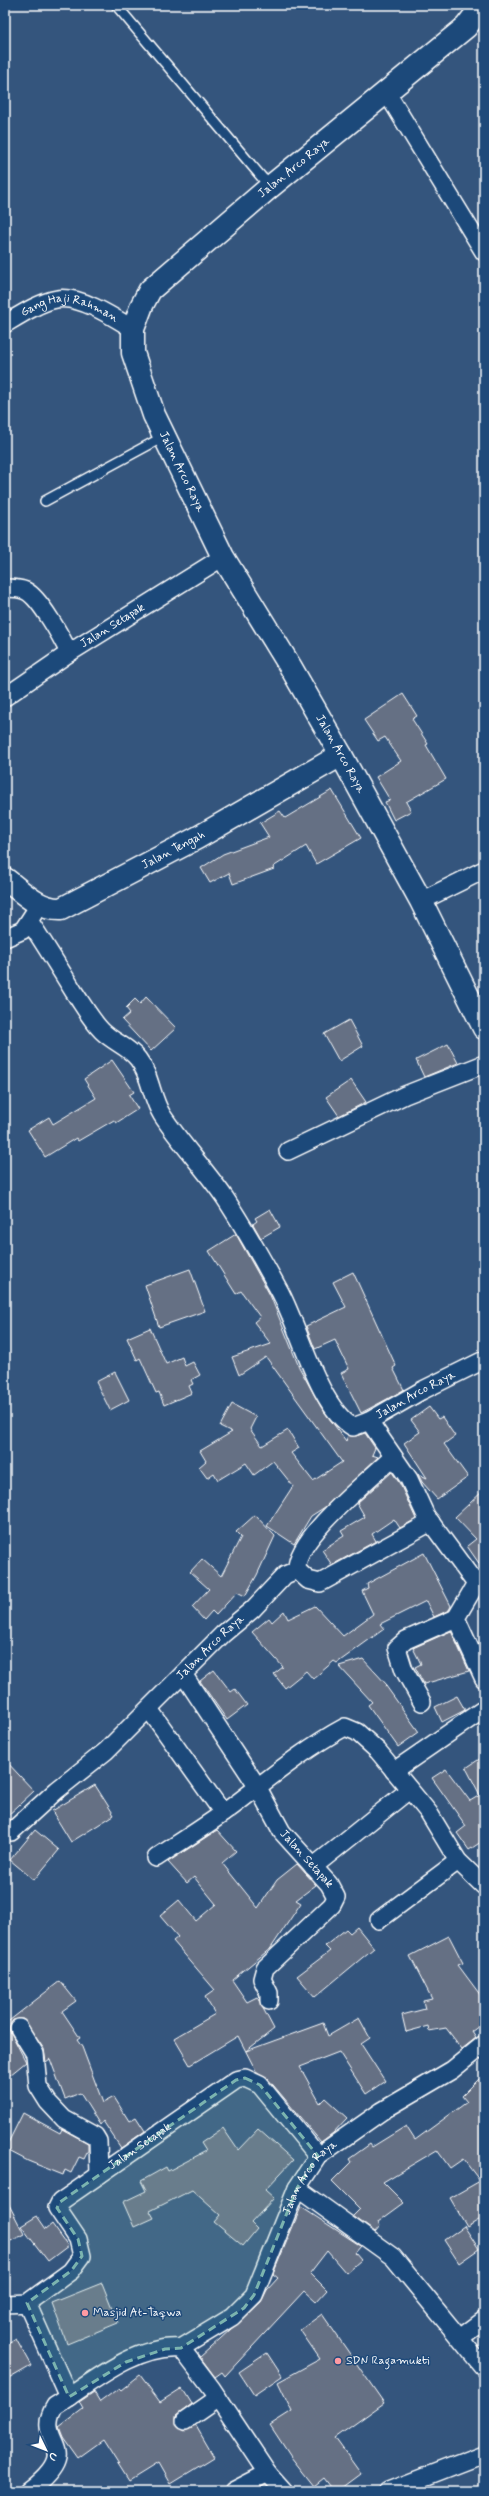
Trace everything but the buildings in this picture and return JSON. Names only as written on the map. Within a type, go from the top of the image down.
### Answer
[{"type":"main road","name":"Jalan Arco Raya","points":[[483,5],[466,27],[270,187],[150,290],[142,305],[133,329],[133,353],[154,415],[223,557],[290,666],[341,755],[420,901],[484,1028]]},
{"type":"main road","name":"Jalan Tengah","points":[[5,879],[35,913],[48,909],[61,909],[197,838],[341,755]]},
{"type":"street","points":[[386,93],[484,252]]},
{"type":"street","name":"Gang Haji Rahman","points":[[5,324],[22,314],[58,299],[77,301],[104,312],[133,329]]},
{"type":"street","name":"Jalan Setapak","points":[[5,697],[69,653],[223,557]]},
{"type":"street","points":[[5,588],[16,588],[28,592],[51,620],[69,653]]},
{"type":"street","points":[[420,901],[484,870]]},
{"type":"street","points":[[5,938],[23,930],[35,913],[88,1014],[103,1032],[125,1047],[138,1059],[147,1074],[153,1096],[162,1114],[224,1198],[280,1290],[293,1317],[305,1354],[336,1413],[344,1422],[353,1427],[369,1421]]},
{"type":"street","points":[[288,1151],[405,1095],[484,1064]]},
{"type":"street","name":"Jalan Arco Raya","points":[[480,1581],[431,1522],[416,1490],[369,1421],[421,1391],[484,1360]]},
{"type":"street","points":[[393,1457],[308,1540],[296,1561],[297,1570],[308,1580],[320,1583],[431,1522]]},
{"type":"street","name":"Jalan Arco Raya","points":[[11,1832],[57,1790],[106,1752],[223,1634],[253,1609],[285,1575],[297,1570]]},
{"type":"street","points":[[422,1702],[404,1670],[397,1648],[406,1640],[456,1618],[480,1581]]},
{"type":"street","points":[[456,1618],[484,1679]]},
{"type":"street","name":"Jalan Setapak","points":[[183,1674],[257,1786],[282,1832],[329,1884],[336,1897],[332,1905],[265,1968],[262,1979],[269,1993],[269,2001]]},
{"type":"street","points":[[149,1709],[223,1813]]},
{"type":"street","points":[[394,1771],[484,1709]]},
{"type":"street","points":[[156,1858],[223,1813],[257,1786],[345,1727],[357,1732],[368,1741],[429,1813],[458,1861],[484,1886]]},
{"type":"street","points":[[313,1867],[409,1790]]},
{"type":"street","points":[[379,1920],[458,1861]]},
{"type":"street","points":[[19,2028],[35,2054],[38,2086],[48,2102],[64,2119],[95,2136],[98,2141],[99,2175]]},
{"type":"street","name":"Jalan Arco Raya","points":[[181,2348],[232,2317],[244,2308],[254,2294],[297,2188],[318,2156],[382,2111],[452,2070],[484,2044]]},
{"type":"street","name":"Jalan Setapak","points":[[26,2303],[71,2271],[82,2256],[78,2239],[56,2208],[66,2196],[99,2175],[236,2080],[245,2078],[260,2086],[318,2156]]},
{"type":"street","points":[[297,2188],[393,2257],[484,2368]]},
{"type":"street","points":[[5,2304],[26,2303],[69,2397]]},
{"type":"street","points":[[460,2338],[484,2320]]},
{"type":"street","points":[[29,2491],[54,2470],[58,2461],[59,2454],[51,2436],[50,2414],[56,2406],[131,2360],[165,2349],[181,2348],[218,2398],[268,2473],[284,2491]]},
{"type":"street","points":[[185,2421],[218,2398]]},
{"type":"street","points":[[388,2491],[484,2454]]},
{"type":"street","points":[[233,2491],[268,2473]]},
{"type":"lane","points":[[116,5],[270,187]]},
{"type":"lane","points":[[45,501],[165,436]]},
{"type":"highlighted area","points":[[245,2078],[260,2085],[318,2156],[297,2188],[254,2295],[244,2308],[181,2348],[165,2349],[126,2362],[69,2397],[27,2303],[71,2271],[82,2256],[78,2239],[57,2208],[60,2202],[236,2080]]},
{"type":"place","name":"Masjid At-Taqwa","points":[[85,2313]]},
{"type":"place","name":"SDN Ragamukti","points":[[338,2361]]}]
